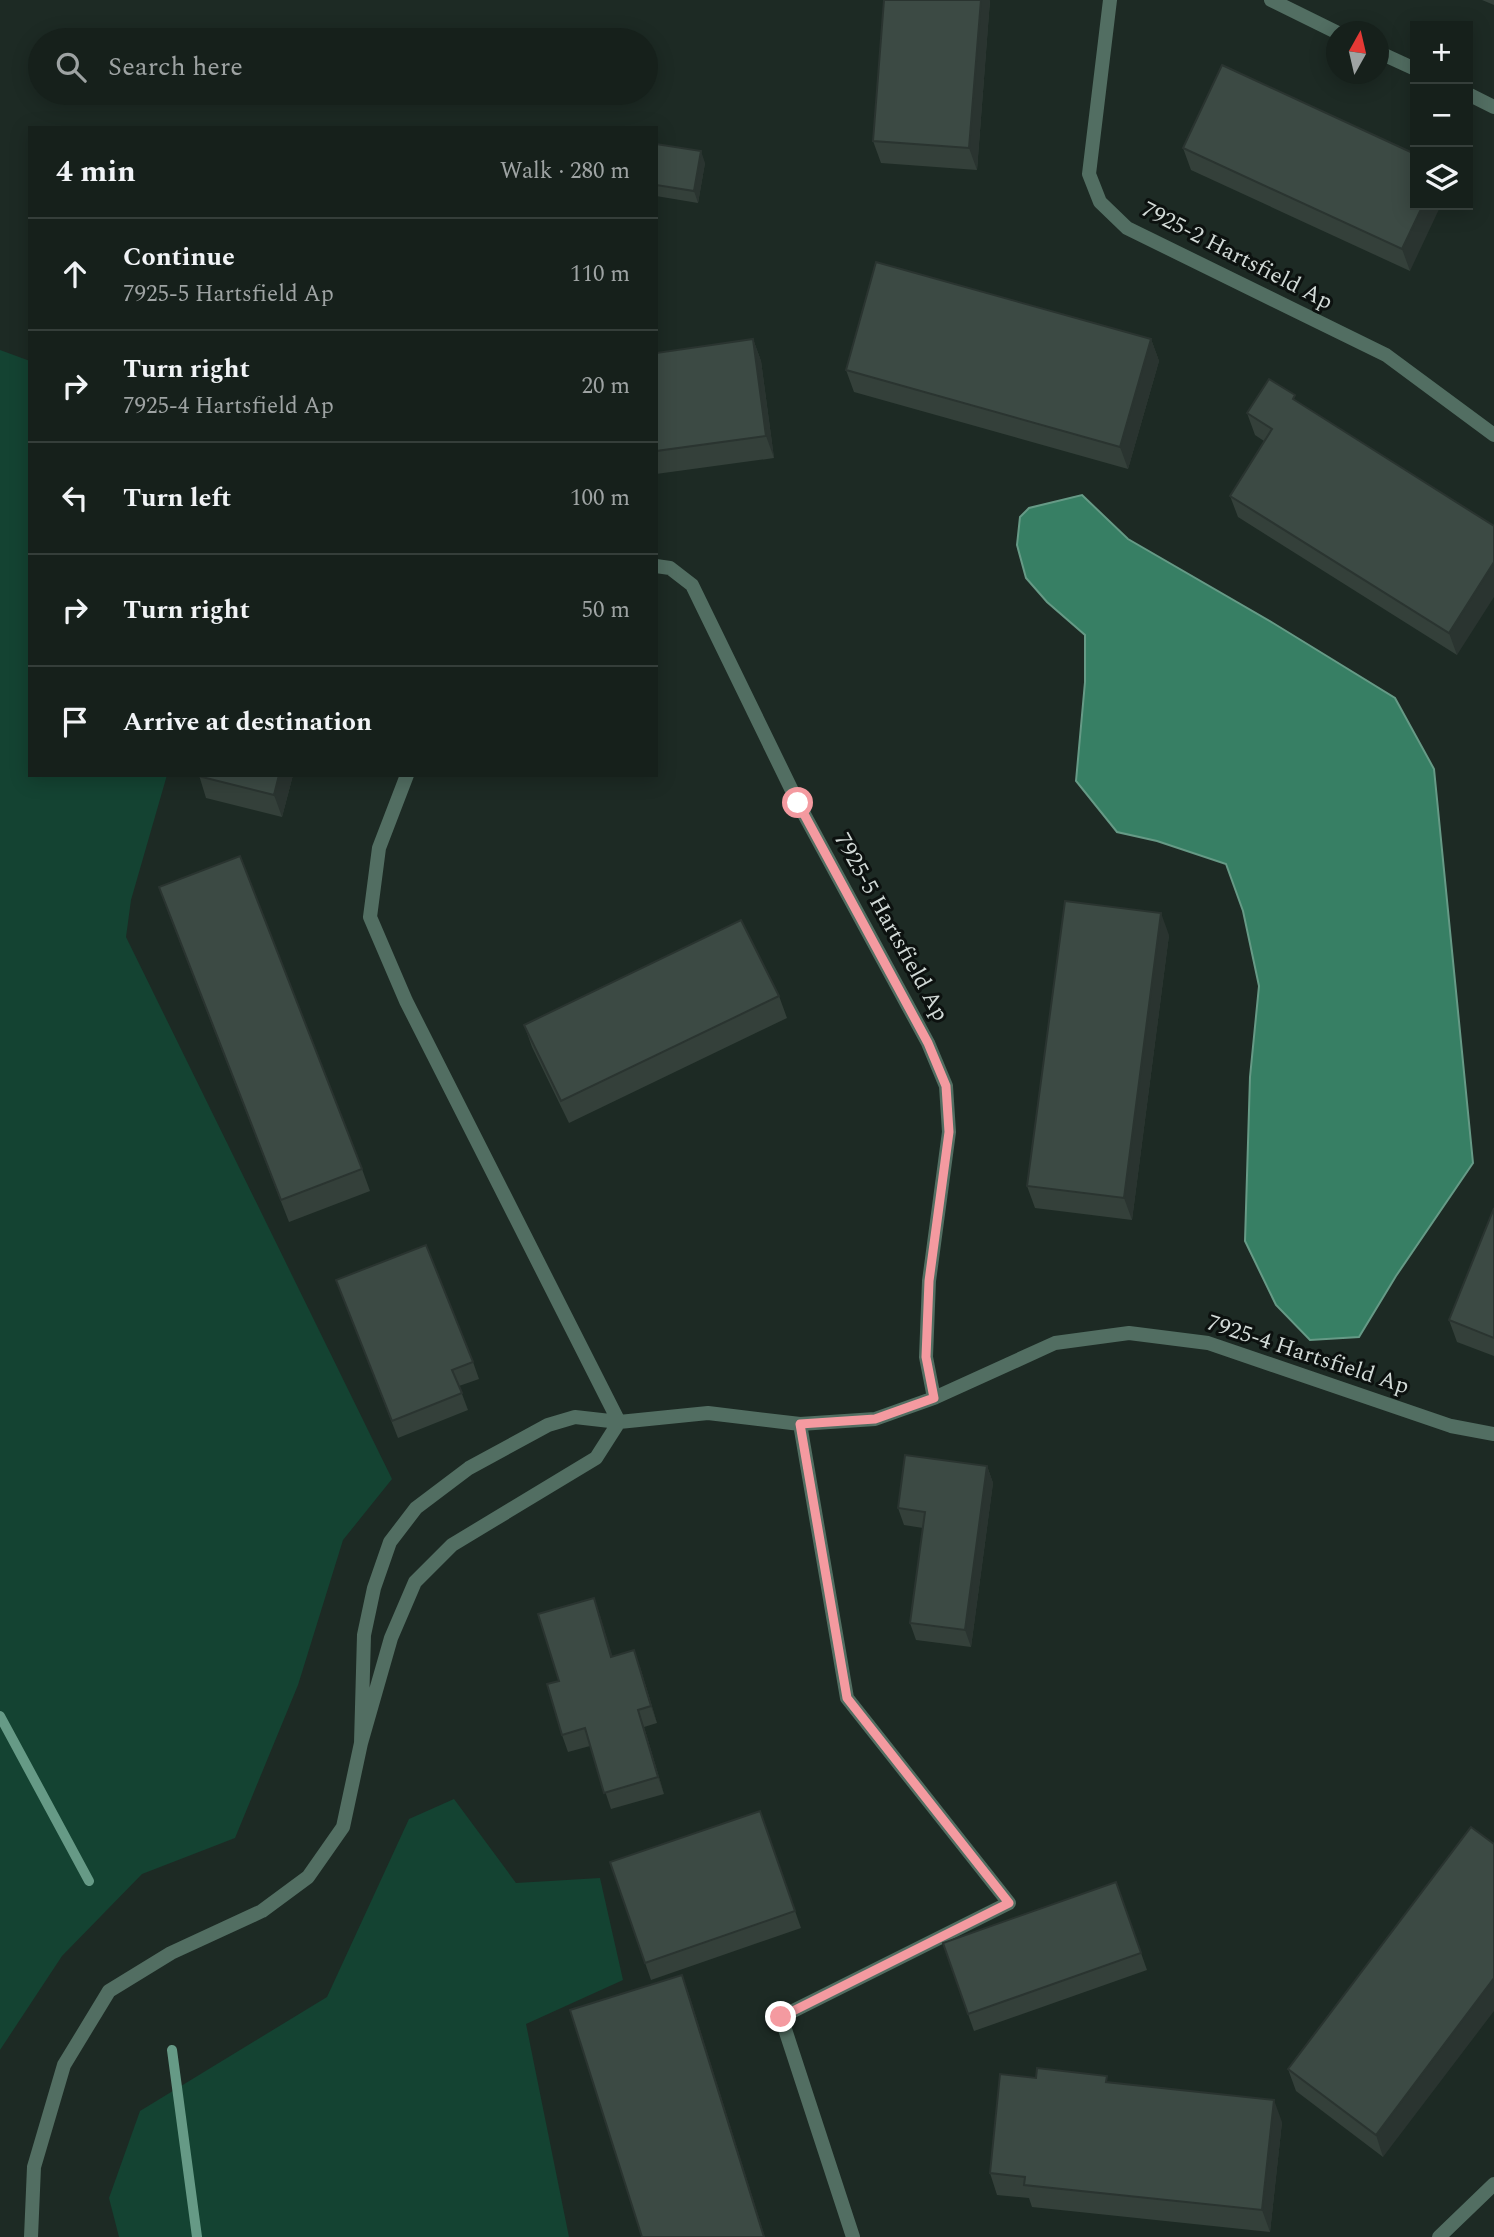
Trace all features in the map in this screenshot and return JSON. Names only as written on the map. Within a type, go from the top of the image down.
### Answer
[{"type":"street","name":"7925-2 Hartsfield Ap","points":[[1110,0],[1089,174],[1100,202],[1127,228],[1386,355],[1494,435]]},
{"type":"street","points":[[1271,0],[1326,27]]},
{"type":"street","points":[[1389,57],[1410,67]]},
{"type":"street","points":[[1473,96],[1494,107]]},
{"type":"street","name":"7925-5 Hartsfield Ap","points":[[658,566],[670,568],[692,585],[798,803],[928,1043],[946,1086],[949,1132],[929,1281],[926,1357],[934,1398]]},
{"type":"street","points":[[31,2237],[34,2167],[64,2065],[109,1991],[171,1953],[262,1911],[308,1877],[343,1827],[361,1743],[391,1638],[415,1582],[452,1545],[596,1458],[619,1422],[406,1001],[370,917],[379,848],[406,777]]},
{"type":"street","name":"7925-4 Hartsfield Ap","points":[[361,1743],[364,1635],[374,1588],[390,1542],[416,1508],[469,1468],[548,1425],[575,1417],[619,1422],[708,1413],[800,1424],[875,1419],[934,1398],[1055,1343],[1129,1332],[1208,1343],[1451,1426],[1494,1434]]},
{"type":"street","points":[[800,1424],[847,1698],[1009,1903],[781,2017],[853,2237]]},
{"type":"street","points":[[1438,2237],[1494,2184]]},
{"type":"shaded area","points":[[0,350],[28,360],[28,777],[166,777],[131,900],[126,937],[392,1479],[343,1540],[298,1685],[235,1838],[142,1874],[62,1956],[0,2050]]},
{"type":"shaded area","points":[[1082,495],[1128,539],[1395,698],[1434,769],[1473,1163],[1396,1276],[1359,1337],[1310,1340],[1276,1305],[1245,1241],[1250,1077],[1259,986],[1243,911],[1226,864],[1157,841],[1117,832],[1076,781],[1085,682],[1085,635],[1047,602],[1026,578],[1017,545],[1020,517],[1029,508]]},
{"type":"shaded area","points":[[454,1799],[516,1883],[600,1878],[623,1980],[526,2024],[569,2237],[119,2237],[109,2198],[140,2111],[327,1997],[409,1819]]},
{"type":"building","points":[[884,0],[981,0],[969,148],[873,141]]},
{"type":"building","points":[[1222,65],[1410,152],[1410,210],[1421,210],[1402,249],[1183,148]]},
{"type":"building","points":[[658,144],[701,151],[694,191],[658,185]]},
{"type":"building","points":[[876,262],[1151,339],[1120,447],[846,370]]},
{"type":"building","points":[[753,339],[766,436],[658,451],[658,353]]},
{"type":"building","points":[[1269,379],[1295,395],[1293,399],[1494,526],[1494,562],[1449,633],[1230,496],[1272,429],[1247,413]]},
{"type":"building","points":[[202,777],[278,777],[274,795]]},
{"type":"building","points":[[240,856],[362,1169],[281,1200],[159,887]]},
{"type":"building","points":[[1065,901],[1161,913],[1124,1198],[1027,1186]]},
{"type":"building","points":[[741,920],[779,996],[561,1101],[524,1025]]},
{"type":"building","points":[[1494,1208],[1494,1338],[1449,1320]]},
{"type":"building","points":[[426,1245],[473,1362],[452,1370],[462,1393],[392,1421],[336,1280]]},
{"type":"building","points":[[905,1455],[987,1466],[965,1630],[910,1623],[925,1512],[898,1508]]},
{"type":"building","points":[[594,1598],[611,1657],[634,1650],[651,1706],[638,1710],[658,1777],[604,1793],[585,1728],[562,1735],[547,1684],[559,1681],[538,1614]]},
{"type":"building","points":[[760,1811],[795,1911],[645,1963],[610,1862]]},
{"type":"building","points":[[1471,1827],[1494,1844],[1494,1978],[1376,2135],[1288,2069]]},
{"type":"building","points":[[1116,1882],[1141,1953],[968,2014],[943,1943]]},
{"type":"building","points":[[682,1975],[764,2237],[642,2237],[570,2010]]},
{"type":"building","points":[[1037,2068],[1107,2076],[1106,2082],[1274,2100],[1262,2210],[1024,2185],[1025,2177],[990,2173],[1000,2074],[1036,2078]]},
{"type":"waterway","points":[[0,1716],[89,1881]]},
{"type":"waterway","points":[[172,2050],[197,2237]]},
{"type":"route","points":[[781,2017],[1009,1903],[847,1698],[800,1424],[875,1419],[934,1398],[926,1357],[929,1281],[949,1132],[946,1086],[928,1043],[798,803]]}]
